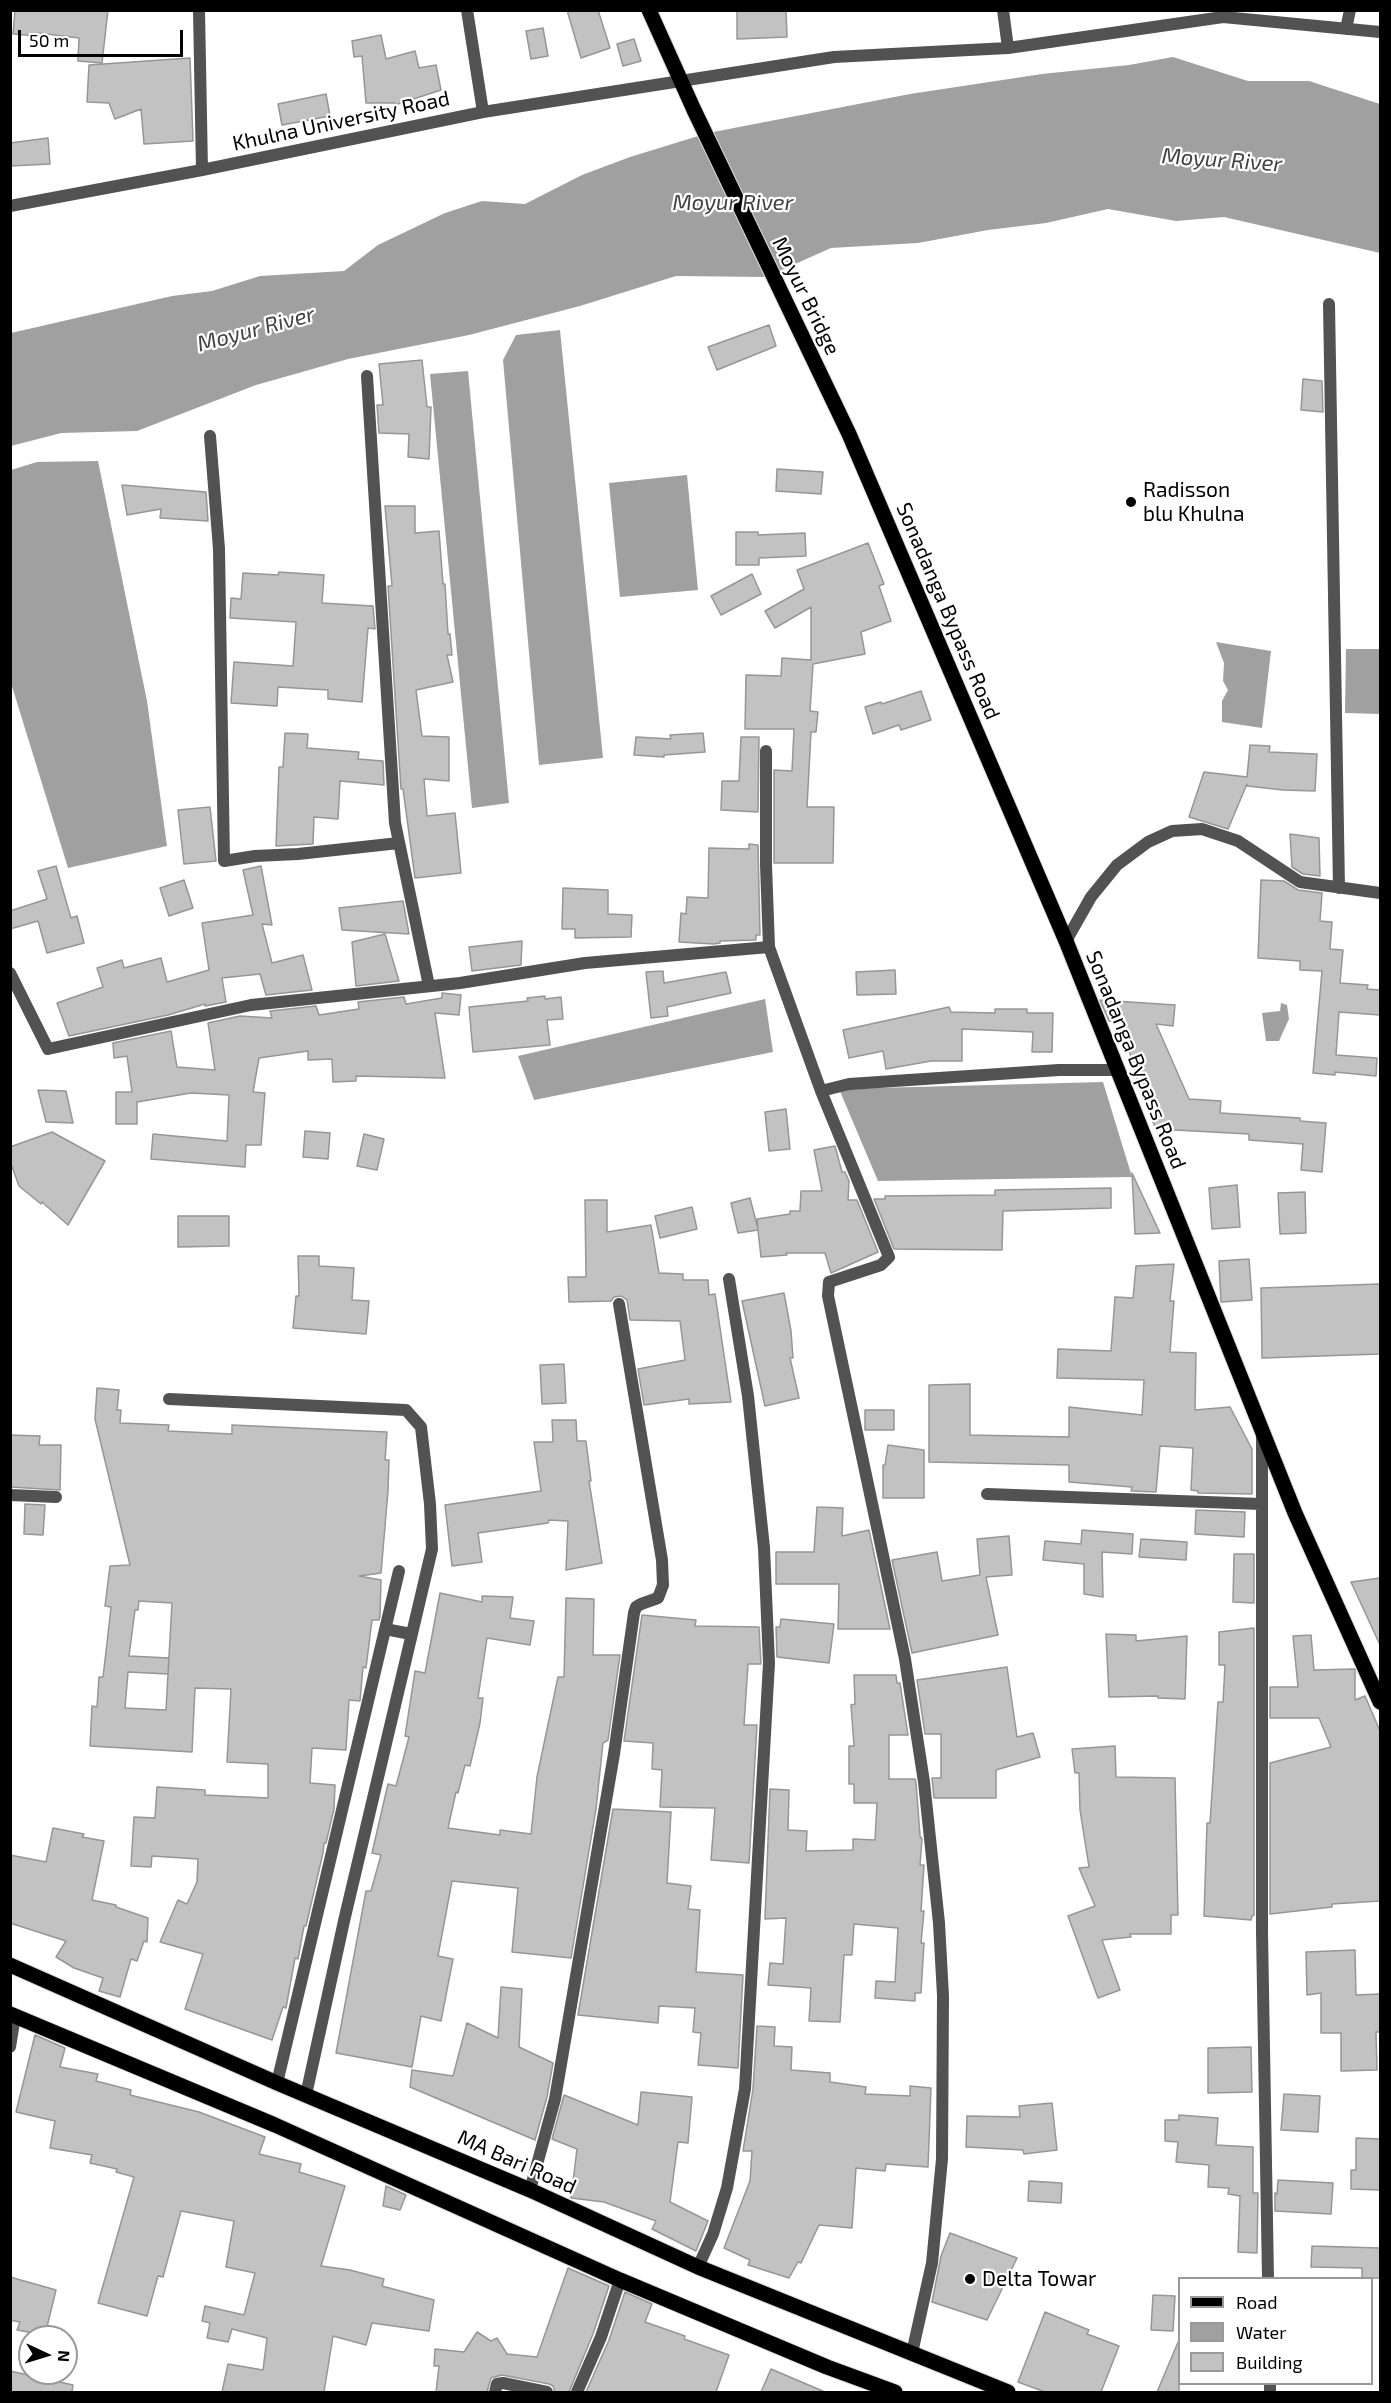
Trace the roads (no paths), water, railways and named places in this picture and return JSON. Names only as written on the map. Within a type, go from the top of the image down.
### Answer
[{"type":"main road","name":"Moyur Bridge","points":[[649,10],[680,81],[849,434]]},
{"type":"main road","name":"Sonadanga Bypass Road","points":[[849,434],[1066,941],[1295,1513],[1380,1702]]},
{"type":"main road","name":"MA Bari Road","points":[[10,1965],[277,2083],[530,2190],[698,2267],[1008,2392]]},
{"type":"main road","points":[[13,2015],[275,2125],[621,2280],[785,2350],[895,2392]]},
{"type":"street","points":[[199,10],[202,170]]},
{"type":"street","points":[[467,10],[483,112]]},
{"type":"street","points":[[1003,10],[1008,48]]},
{"type":"street","points":[[1346,29],[1350,10]]},
{"type":"street","name":"Khulna University Road","points":[[10,206],[202,170],[483,112],[834,57],[1008,48],[1223,17],[1380,32]]},
{"type":"street","points":[[1329,304],[1339,888]]},
{"type":"street","points":[[367,376],[395,823],[429,986]]},
{"type":"street","points":[[210,436],[219,549],[224,861],[255,856],[298,854],[399,843]]},
{"type":"street","points":[[766,751],[769,947],[821,1091],[888,1257],[881,1265],[829,1282],[828,1296],[905,1659],[924,1782],[939,1923],[943,1996],[942,2159],[932,2263],[912,2353]]},
{"type":"street","points":[[1066,941],[1091,897],[1118,865],[1148,842],[1172,831],[1202,829],[1238,840],[1300,882],[1380,893]]},
{"type":"street","points":[[10,973],[48,1049],[250,1005],[429,986],[585,963],[769,947]]},
{"type":"street","points":[[821,1091],[849,1084],[1059,1070],[1118,1071]]},
{"type":"street","points":[[698,2267],[713,2234],[727,2188],[745,2089],[769,1663],[762,1524],[748,1396],[729,1279]]},
{"type":"street","points":[[530,2190],[548,2126],[561,2066],[614,1754],[634,1612],[636,1607],[658,1598],[663,1585],[662,1560],[618,1304]]},
{"type":"street","points":[[169,1399],[406,1410],[421,1427],[430,1504],[432,1549],[344,1920],[306,2095]]},
{"type":"street","points":[[1262,1429],[1262,1932],[1268,2277]]},
{"type":"street","points":[[987,1494],[1261,1504]]},
{"type":"street","points":[[10,1495],[56,1497]]},
{"type":"street","points":[[277,2083],[399,1571]]},
{"type":"street","points":[[385,1629],[411,1634]]},
{"type":"street","points":[[10,2047],[13,2015]]},
{"type":"street","points":[[577,2392],[601,2337],[621,2280]]},
{"type":"street","points":[[495,2392],[497,2384],[503,2383],[547,2392]]},
{"type":"water","name":"Moyur River","points":[[1173,57],[1248,81],[1309,81],[1380,104],[1380,253],[1224,217],[1176,221],[1108,209],[1046,223],[988,230],[918,243],[831,248],[766,277],[676,276],[580,306],[469,335],[348,359],[256,385],[137,431],[61,433],[11,446],[11,333],[172,296],[212,291],[260,276],[344,271],[378,245],[445,213],[482,201],[525,204],[582,175],[630,157],[708,133],[910,94]]},
{"type":"water","points":[[560,330],[603,758],[539,765],[503,360],[516,335]]},
{"type":"water","points":[[468,371],[509,803],[472,808],[430,374]]},
{"type":"water","points":[[98,461],[147,701],[167,846],[68,868],[11,683],[11,470],[37,462]]},
{"type":"water","points":[[687,475],[698,590],[620,597],[609,483]]},
{"type":"water","points":[[1216,642],[1271,651],[1262,728],[1222,722],[1222,701],[1228,690],[1223,681],[1224,663]]},
{"type":"water","points":[[1346,649],[1380,649],[1380,714],[1345,713]]},
{"type":"water","points":[[765,999],[773,1052],[534,1100],[518,1056]]},
{"type":"water","points":[[1281,1003],[1287,1005],[1289,1019],[1279,1041],[1266,1041],[1262,1013],[1280,1011]]},
{"type":"water","points":[[1103,1082],[1132,1177],[878,1181],[839,1089]]},
{"type":"place","name":"Radisson blu Khulna","points":[[1131,502]]},
{"type":"place","name":"Delta Towar","points":[[970,2279]]}]
